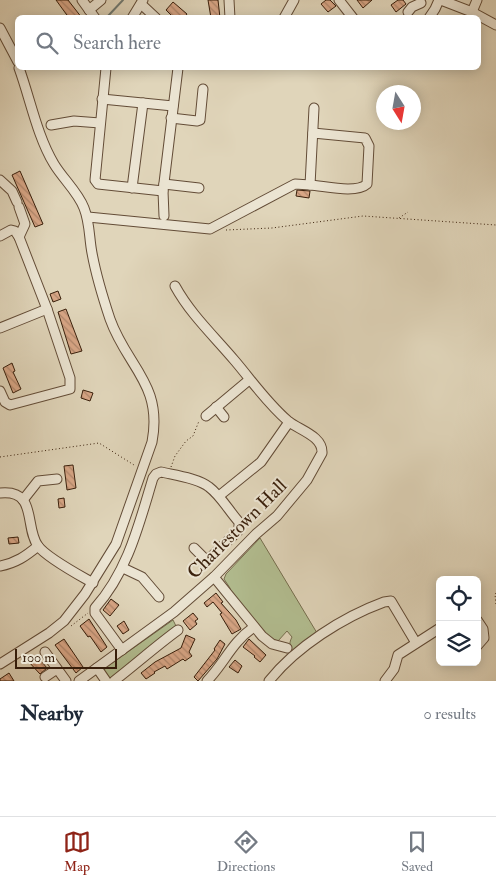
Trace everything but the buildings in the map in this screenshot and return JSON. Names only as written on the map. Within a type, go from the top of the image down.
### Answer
[{"type":"street","points":[[82,0],[92,14],[101,0]]},
{"type":"street","points":[[229,0],[230,15]]},
{"type":"street","points":[[282,15],[294,0]]},
{"type":"street","points":[[339,0],[347,15]]},
{"type":"street","points":[[431,15],[440,0],[478,15]]},
{"type":"street","points":[[472,12],[477,0]]},
{"type":"street","points":[[134,15],[142,2],[153,15]]},
{"type":"street","points":[[481,17],[496,25]]},
{"type":"street","points":[[0,28],[15,54]]},
{"type":"street","points":[[0,664],[49,633],[64,621],[111,554],[122,530],[152,442],[155,416],[151,397],[143,376],[126,353],[111,321],[91,252],[88,217],[84,206],[54,164],[44,142],[20,70]]},
{"type":"street","points":[[106,70],[95,180],[98,184],[132,188],[199,188]]},
{"type":"street","points":[[164,216],[164,188],[178,70]]},
{"type":"street","points":[[171,118],[200,120],[203,88]]},
{"type":"street","points":[[102,99],[172,106]]},
{"type":"street","points":[[132,188],[142,103]]},
{"type":"street","points":[[310,185],[314,108]]},
{"type":"street","points":[[51,125],[74,120],[100,123]]},
{"type":"street","points":[[88,217],[210,229],[295,184],[354,190],[363,188],[367,184],[369,146],[365,138],[313,133]]},
{"type":"street","points":[[0,180],[12,192],[25,224],[19,237]]},
{"type":"street","points":[[0,236],[10,230],[15,231],[19,237],[47,309],[70,378],[70,389],[10,405],[5,402],[0,391]]},
{"type":"street","name":"Charlestown Hall","points":[[79,681],[174,612],[214,578],[256,534],[277,516],[307,480],[322,453],[319,442],[289,422],[268,402],[235,361],[194,316],[175,286]]},
{"type":"street","points":[[1,325],[47,309]]},
{"type":"street","points":[[206,416],[249,380]]},
{"type":"street","points":[[216,407],[224,418]]},
{"type":"street","points":[[219,496],[262,462],[289,422]]},
{"type":"street","points":[[122,650],[95,613],[95,608],[105,597],[123,568],[153,478],[156,474],[161,472],[203,483],[219,496],[239,522],[239,530],[207,561],[194,548]]},
{"type":"street","points":[[23,500],[38,481],[58,478]]},
{"type":"street","points":[[0,493],[8,492],[17,495],[23,500],[38,546],[47,554],[93,582]]},
{"type":"street","points":[[0,566],[11,564],[24,558],[38,546]]},
{"type":"street","points":[[123,568],[142,577],[159,597]]},
{"type":"street","points":[[214,578],[262,636],[272,644],[286,648]]},
{"type":"street","points":[[268,681],[297,654],[342,620],[384,602],[391,601],[416,643]]},
{"type":"street","points":[[208,681],[235,644],[254,627]]},
{"type":"street","points":[[481,627],[484,638],[481,641]]},
{"type":"street","points":[[114,681],[139,662],[153,648],[178,630]]},
{"type":"street","points":[[385,681],[394,669],[398,655],[436,630]]},
{"type":"street","points":[[170,635],[176,644]]},
{"type":"street","points":[[45,652],[66,681]]},
{"type":"street","points":[[96,668],[106,681]]},
{"type":"street","points":[[45,677],[57,669]]},
{"type":"path","points":[[398,218],[408,212]]},
{"type":"path","points":[[226,230],[272,228],[363,216],[496,225]]},
{"type":"path","points":[[170,468],[175,456],[186,441],[193,436],[197,424],[206,416]]},
{"type":"path","points":[[0,457],[99,443],[134,465]]},
{"type":"path","points":[[496,593],[496,605]]},
{"type":"green space","points":[[260,538],[317,633],[293,652],[290,644],[292,637],[287,631],[278,641],[265,634],[245,612],[224,579],[226,574]]},
{"type":"green space","points":[[173,620],[176,626],[117,675],[112,678],[107,677],[104,672],[105,668]]},
{"type":"waterway","points":[[109,15],[123,0]]}]
